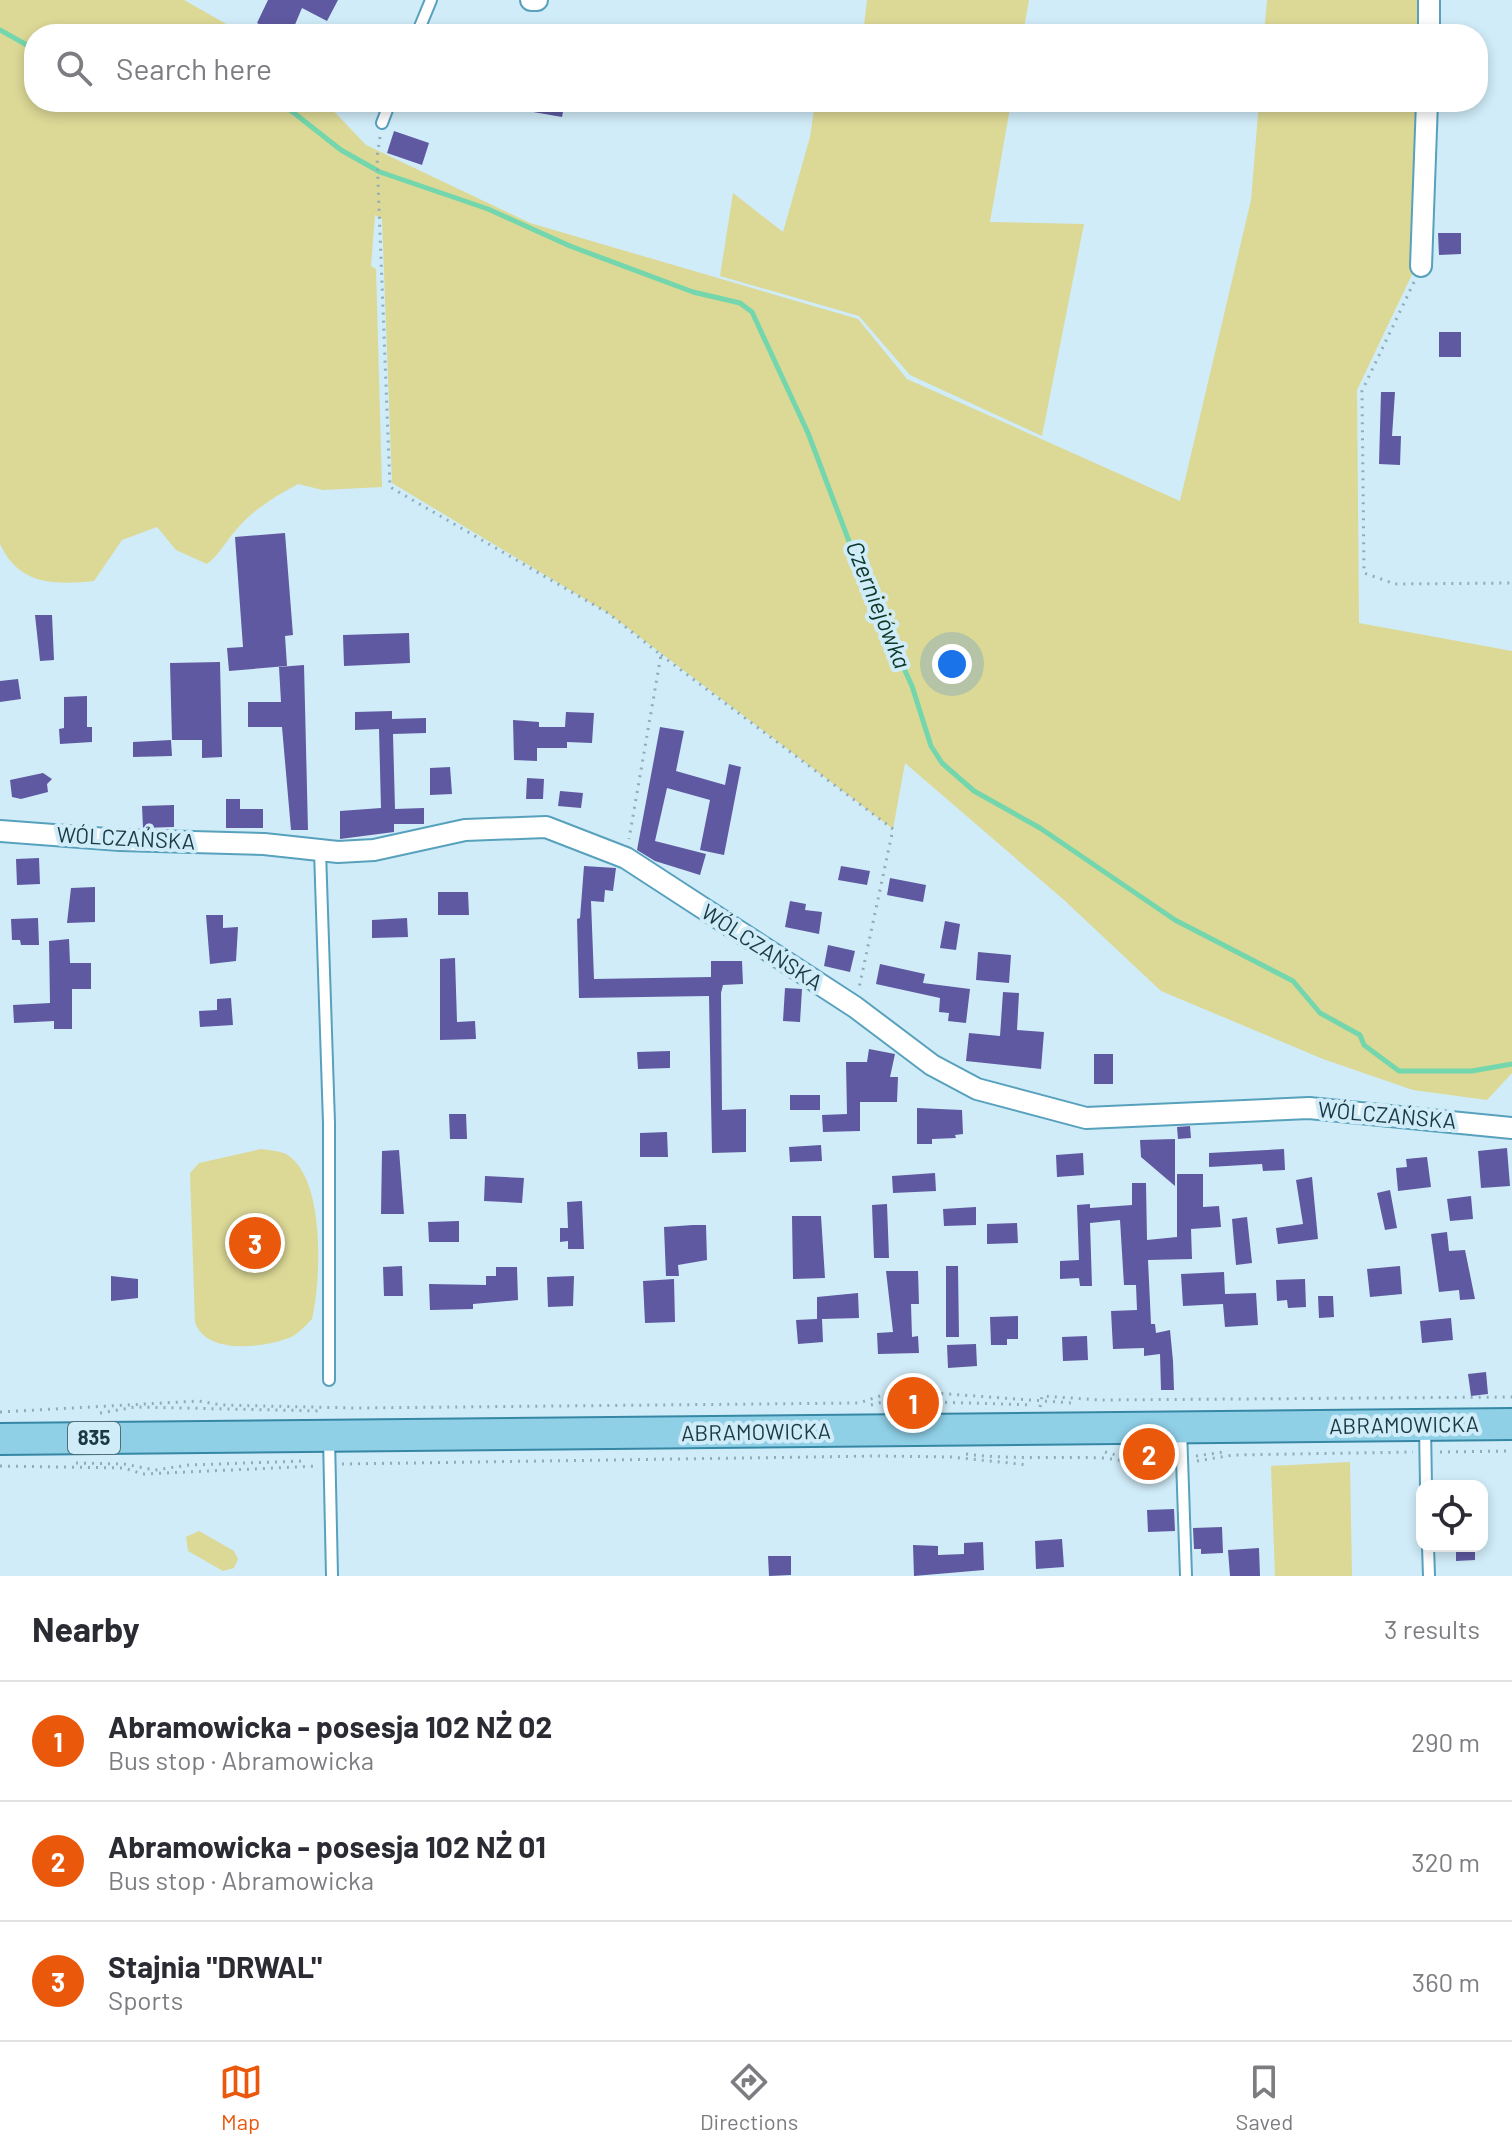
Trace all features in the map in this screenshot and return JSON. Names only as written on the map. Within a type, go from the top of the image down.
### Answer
[{"type":"main road","name":"ABRAMOWICKA","points":[[0,1439],[329,1450],[1181,1427],[1425,1442],[1512,1424]]},
{"type":"street","points":[[1429,0],[1429,24]]},
{"type":"street","points":[[1421,266],[1427,112]]},
{"type":"street","name":"WÓLCZAŃSKA","points":[[0,831],[120,840],[264,844],[320,851],[374,850],[465,830],[546,827],[626,858],[855,1007],[957,1081],[1067,1114],[1109,1118],[1156,1113],[1309,1108],[1512,1128]]},
{"type":"lane","points":[[421,24],[431,0]]},
{"type":"lane","points":[[382,123],[386,112]]},
{"type":"lane","points":[[320,851],[329,1123],[329,1380]]},
{"type":"lane","points":[[1181,1427],[1186,1576]]},
{"type":"lane","points":[[1425,1442],[1426,1480]]},
{"type":"lane","points":[[329,1450],[332,1576]]},
{"type":"lane","points":[[1428,1552],[1429,1576]]},
{"type":"path","points":[[382,123],[377,157],[390,487],[608,613],[893,829],[855,1007]]},
{"type":"path","points":[[1421,266],[1362,391],[1364,573],[1395,584],[1512,583]]},
{"type":"path","points":[[626,858],[661,655]]},
{"type":"path","points":[[0,1412],[199,1401],[221,1405],[355,1408],[859,1403],[901,1389],[901,1401],[986,1401],[1040,1407],[1042,1396],[1100,1400],[1512,1397]]},
{"type":"path","points":[[155,1407],[355,1413],[859,1408],[901,1395],[1014,1397]]},
{"type":"path","points":[[1015,1460],[1106,1458],[1150,1466],[1233,1450],[1425,1442],[1512,1449]]},
{"type":"path","points":[[0,1464],[124,1468],[143,1474],[329,1450],[951,1457],[1029,1465]]},
{"type":"path","points":[[1029,1453],[1106,1452],[1134,1460],[1174,1455],[1180,1461]]},
{"type":"path","points":[[0,1464],[124,1464],[155,1470]]},
{"type":"shaded area","points":[[0,0],[184,0],[226,24],[24,24],[24,112],[335,112],[366,145],[530,223],[858,319],[907,379],[1180,501],[1251,200],[1258,112],[1422,112],[1417,264],[1357,390],[1359,623],[1512,651],[1512,1073],[1487,1100],[1413,1090],[1323,1059],[1161,991],[1064,900],[905,763],[893,829],[608,613],[392,483],[382,219],[375,215],[371,266],[376,269],[382,487],[323,490],[298,484],[250,516],[207,564],[176,550],[157,527],[122,540],[94,581],[51,582],[27,575],[8,558],[0,544]]},
{"type":"shaded area","points":[[867,0],[1029,0],[1025,24],[864,24]]},
{"type":"shaded area","points":[[1267,0],[1424,0],[1423,24],[1265,24]]},
{"type":"shaded area","points":[[814,112],[1009,112],[990,222],[1084,224],[1042,436],[910,375],[859,316],[720,276],[733,193],[783,232],[810,137]]},
{"type":"shaded area","points":[[261,1149],[286,1154],[299,1166],[308,1184],[314,1206],[318,1256],[312,1319],[296,1334],[282,1340],[253,1346],[224,1345],[201,1333],[195,1322],[190,1173],[199,1163]]},
{"type":"shaded area","points":[[1350,1462],[1352,1576],[1275,1576],[1271,1466]]},
{"type":"shaded area","points":[[199,1531],[234,1551],[238,1559],[234,1568],[223,1571],[188,1551],[186,1537]]},
{"type":"building","points":[[268,0],[338,0],[327,21],[302,8],[295,24],[257,23]]},
{"type":"building","points":[[533,112],[563,112],[562,117]]},
{"type":"building","points":[[394,131],[429,143],[422,165],[387,153]]},
{"type":"building","points":[[1438,233],[1461,233],[1461,254],[1439,255]]},
{"type":"building","points":[[1439,332],[1461,332],[1461,357],[1439,357]]},
{"type":"building","points":[[1381,392],[1395,392],[1392,436],[1401,436],[1400,465],[1379,464]]},
{"type":"building","points":[[285,533],[293,635],[285,636],[287,666],[229,671],[227,648],[243,647],[235,537]]},
{"type":"building","points":[[35,615],[52,615],[54,660],[40,661]]},
{"type":"building","points":[[409,633],[410,663],[344,666],[343,635]]},
{"type":"building","points":[[220,662],[222,757],[202,758],[202,740],[172,740],[170,663]]},
{"type":"building","points":[[304,665],[308,830],[291,830],[282,727],[248,727],[248,702],[281,702],[279,667]]},
{"type":"building","points":[[18,679],[21,699],[0,702],[0,681]]},
{"type":"building","points":[[87,696],[87,727],[92,727],[92,742],[60,744],[59,729],[64,728],[64,697]]},
{"type":"building","points":[[392,711],[392,719],[426,718],[426,733],[393,734],[395,809],[424,808],[424,824],[394,824],[394,832],[340,839],[340,811],[381,808],[379,729],[355,730],[355,712]]},
{"type":"building","points":[[566,712],[594,713],[592,743],[567,742],[567,748],[537,748],[537,761],[514,760],[513,720],[539,722],[539,727],[565,727]]},
{"type":"building","points":[[660,727],[684,731],[676,771],[725,785],[729,764],[741,767],[724,855],[700,850],[710,800],[667,788],[655,841],[706,854],[700,875],[655,861],[637,850]]},
{"type":"building","points":[[171,740],[172,756],[133,757],[133,742]]},
{"type":"building","points":[[450,767],[452,794],[430,795],[430,768]]},
{"type":"building","points":[[43,773],[52,779],[47,784],[48,792],[21,799],[12,797],[10,780]]},
{"type":"building","points":[[527,778],[544,779],[543,799],[526,799]]},
{"type":"building","points":[[560,791],[583,793],[581,808],[558,806]]},
{"type":"building","points":[[226,799],[240,799],[240,809],[263,809],[263,828],[226,828]]},
{"type":"building","points":[[174,805],[174,827],[143,828],[142,806]]},
{"type":"building","points":[[39,858],[40,884],[17,885],[16,859]]},
{"type":"building","points":[[584,866],[616,868],[613,891],[605,890],[604,902],[591,901],[594,979],[711,977],[711,961],[742,961],[743,984],[723,985],[721,993],[722,1110],[746,1109],[746,1152],[712,1153],[709,996],[579,998],[577,919],[580,918]]},
{"type":"building","points":[[841,866],[870,871],[867,885],[838,880]]},
{"type":"building","points":[[890,878],[926,885],[923,902],[887,895]]},
{"type":"building","points":[[95,887],[95,922],[67,923],[71,888]]},
{"type":"building","points":[[438,892],[468,892],[469,915],[438,915]]},
{"type":"building","points":[[790,901],[806,904],[805,910],[822,912],[819,934],[785,927]]},
{"type":"building","points":[[206,915],[223,915],[223,928],[238,927],[236,961],[210,964]]},
{"type":"building","points":[[38,918],[39,945],[21,945],[20,940],[12,940],[11,919]]},
{"type":"building","points":[[407,918],[408,937],[372,938],[372,920]]},
{"type":"building","points":[[945,921],[960,924],[956,950],[940,948]]},
{"type":"building","points":[[69,939],[70,963],[91,963],[91,989],[72,989],[72,1029],[54,1029],[54,1021],[14,1023],[13,1005],[50,1003],[49,941]]},
{"type":"building","points":[[828,945],[855,951],[850,972],[824,966]]},
{"type":"building","points":[[978,952],[1011,955],[1009,983],[976,980]]},
{"type":"building","points":[[455,958],[457,1022],[475,1021],[476,1039],[440,1040],[440,959]]},
{"type":"building","points":[[880,964],[925,974],[923,983],[970,989],[966,1023],[948,1021],[949,1013],[939,1012],[940,998],[876,984]]},
{"type":"building","points":[[785,988],[802,989],[800,1022],[783,1021]]},
{"type":"building","points":[[1003,992],[1019,993],[1017,1030],[1044,1032],[1041,1069],[966,1061],[969,1033],[1000,1036]]},
{"type":"building","points":[[231,998],[233,1025],[200,1027],[199,1011],[217,1010],[217,999]]},
{"type":"building","points":[[869,1049],[895,1054],[890,1077],[898,1077],[897,1102],[860,1102],[860,1131],[823,1132],[822,1115],[847,1114],[846,1062],[867,1062]]},
{"type":"building","points":[[670,1051],[670,1068],[638,1069],[637,1052]]},
{"type":"building","points":[[1094,1054],[1113,1054],[1113,1084],[1094,1084]]},
{"type":"building","points":[[790,1095],[820,1095],[820,1110],[790,1110]]},
{"type":"building","points":[[917,1108],[962,1110],[963,1134],[955,1135],[956,1138],[932,1139],[932,1144],[917,1144]]},
{"type":"building","points":[[449,1114],[466,1114],[467,1139],[450,1139]]},
{"type":"building","points":[[1190,1126],[1191,1138],[1178,1139],[1177,1127]]},
{"type":"building","points":[[667,1132],[668,1157],[640,1157],[640,1133]]},
{"type":"building","points":[[1175,1139],[1175,1186],[1141,1157],[1140,1140]]},
{"type":"building","points":[[821,1145],[822,1161],[790,1162],[789,1147]]},
{"type":"building","points":[[1507,1148],[1510,1186],[1481,1188],[1478,1151]]},
{"type":"building","points":[[1284,1149],[1285,1170],[1263,1171],[1262,1164],[1209,1167],[1209,1153]]},
{"type":"building","points":[[399,1150],[404,1214],[381,1214],[382,1151]]},
{"type":"building","points":[[1083,1153],[1084,1175],[1057,1177],[1056,1155]]},
{"type":"building","points":[[1427,1157],[1431,1187],[1398,1191],[1396,1168],[1407,1167],[1406,1159]]},
{"type":"building","points":[[935,1173],[936,1191],[893,1193],[892,1176]]},
{"type":"building","points":[[1177,1174],[1203,1174],[1203,1207],[1219,1206],[1221,1227],[1191,1229],[1192,1259],[1148,1260],[1151,1324],[1155,1324],[1156,1333],[1170,1330],[1174,1390],[1161,1390],[1160,1354],[1144,1356],[1144,1348],[1113,1349],[1111,1311],[1137,1310],[1136,1285],[1124,1285],[1120,1220],[1090,1223],[1092,1286],[1080,1286],[1079,1278],[1060,1279],[1060,1261],[1079,1260],[1077,1205],[1090,1204],[1090,1208],[1132,1205],[1132,1183],[1146,1183],[1147,1240],[1177,1237]]},
{"type":"building","points":[[485,1176],[524,1178],[522,1203],[484,1201]]},
{"type":"building","points":[[1312,1177],[1318,1239],[1278,1244],[1276,1228],[1303,1224],[1296,1180]]},
{"type":"building","points":[[1390,1190],[1397,1228],[1385,1230],[1377,1193]]},
{"type":"building","points":[[1471,1196],[1473,1219],[1450,1221],[1447,1199]]},
{"type":"building","points":[[582,1201],[584,1249],[568,1249],[568,1241],[560,1242],[560,1228],[568,1228],[567,1202]]},
{"type":"building","points":[[887,1204],[889,1258],[874,1258],[872,1205]]},
{"type":"building","points":[[976,1207],[976,1225],[944,1226],[943,1209]]},
{"type":"building","points":[[792,1216],[821,1216],[825,1278],[793,1279]]},
{"type":"building","points":[[1247,1217],[1252,1263],[1236,1265],[1232,1219]]},
{"type":"building","points":[[459,1221],[459,1242],[429,1242],[428,1222]]},
{"type":"building","points":[[1017,1223],[1018,1243],[987,1244],[987,1224]]},
{"type":"building","points":[[706,1225],[707,1260],[678,1265],[679,1276],[666,1276],[664,1227]]},
{"type":"building","points":[[1447,1232],[1449,1251],[1465,1250],[1475,1299],[1460,1300],[1459,1290],[1439,1292],[1431,1234]]},
{"type":"building","points":[[402,1266],[403,1296],[384,1296],[383,1267]]},
{"type":"building","points":[[946,1266],[958,1266],[959,1337],[946,1337]]},
{"type":"building","points":[[1400,1266],[1402,1294],[1370,1297],[1367,1269]]},
{"type":"building","points":[[496,1267],[517,1267],[518,1300],[473,1304],[473,1309],[430,1310],[429,1284],[486,1285],[486,1276],[496,1276]]},
{"type":"building","points":[[886,1271],[918,1271],[919,1304],[911,1304],[912,1337],[918,1336],[919,1353],[878,1354],[877,1333],[893,1332]]},
{"type":"building","points":[[1224,1272],[1225,1294],[1256,1293],[1258,1325],[1225,1327],[1223,1304],[1183,1306],[1181,1274]]},
{"type":"building","points":[[111,1276],[138,1279],[138,1298],[111,1301]]},
{"type":"building","points":[[574,1276],[573,1306],[548,1307],[547,1277]]},
{"type":"building","points":[[674,1279],[675,1322],[645,1323],[643,1281]]},
{"type":"building","points":[[1305,1279],[1306,1307],[1288,1308],[1287,1300],[1277,1301],[1276,1280]]},
{"type":"building","points":[[858,1293],[859,1318],[822,1319],[823,1342],[798,1344],[796,1320],[817,1319],[817,1297]]},
{"type":"building","points":[[1318,1296],[1333,1296],[1334,1317],[1319,1318]]},
{"type":"building","points":[[1018,1316],[1018,1339],[1007,1339],[1007,1345],[991,1345],[990,1317]]},
{"type":"building","points":[[1451,1318],[1453,1340],[1422,1343],[1420,1321]]},
{"type":"building","points":[[1087,1336],[1088,1360],[1063,1361],[1062,1337]]},
{"type":"building","points":[[976,1344],[977,1366],[948,1368],[947,1345]]},
{"type":"building","points":[[1486,1372],[1488,1394],[1471,1396],[1468,1374]]},
{"type":"building","points":[[1174,1509],[1175,1531],[1148,1532],[1147,1510]]},
{"type":"building","points":[[1222,1527],[1223,1553],[1201,1554],[1201,1549],[1194,1549],[1193,1528]]},
{"type":"building","points":[[1062,1539],[1064,1567],[1036,1569],[1035,1541]]},
{"type":"building","points":[[983,1542],[984,1570],[914,1576],[913,1545],[938,1546],[938,1555],[964,1554],[964,1543]]},
{"type":"building","points":[[1259,1548],[1260,1576],[1230,1576],[1228,1550]]},
{"type":"building","points":[[1456,1552],[1475,1552],[1475,1560],[1456,1561]]},
{"type":"building","points":[[768,1556],[791,1556],[791,1575],[769,1576]]},
{"type":"waterway","name":"Czerniejówka","points":[[0,30],[24,43]]},
{"type":"waterway","name":"Czerniejówka","points":[[293,112],[341,150],[380,172],[488,209],[570,246],[693,292],[740,303],[752,312],[808,433],[866,586],[912,686],[931,746],[942,763],[974,791],[1040,828],[1175,920],[1293,981],[1320,1013],[1360,1035],[1364,1045],[1399,1071],[1472,1071],[1512,1064]]},
{"type":"place","name":"Stajnia \"DRWAL\"","points":[[255,1243]]},
{"type":"place","name":"Abramowicka - posesja 102 NŻ 02","points":[[913,1403]]},
{"type":"place","name":"Abramowicka - posesja 102 NŻ 01","points":[[1149,1454]]}]
